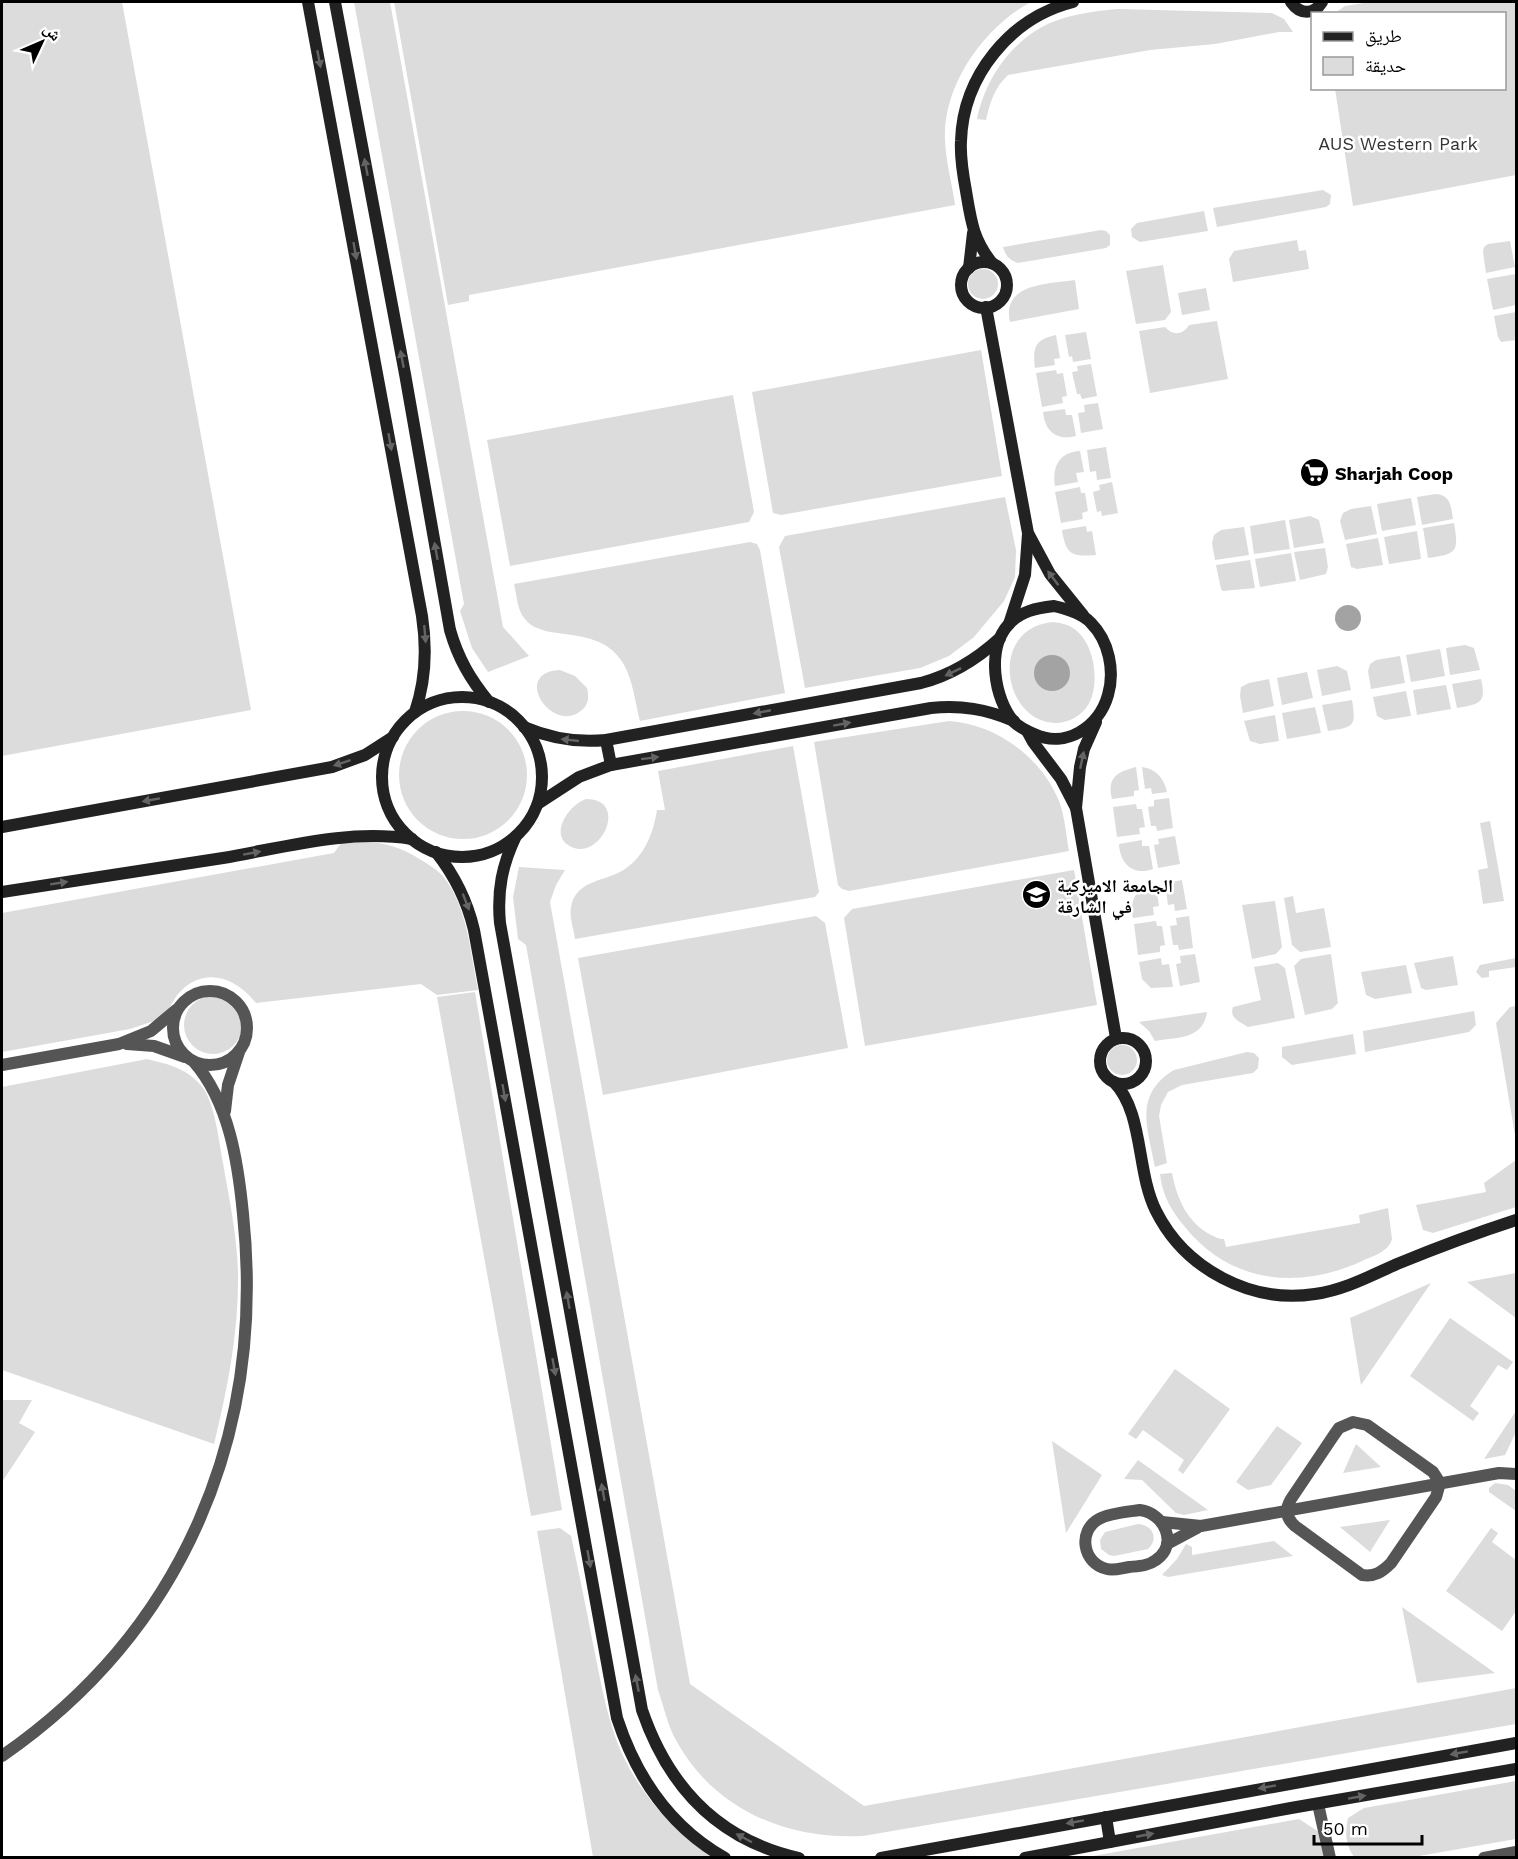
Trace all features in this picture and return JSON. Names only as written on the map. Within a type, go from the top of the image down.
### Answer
[{"type":"street","points":[[308,2],[425,635],[425,675],[415,712]]},
{"type":"street","points":[[335,2],[405,374],[450,630],[464,669],[489,702]]},
{"type":"street","points":[[973,232],[992,263],[1003,272],[1006,278],[1006,291],[998,302],[986,307],[974,305],[965,298],[963,292],[962,280],[969,268],[973,232],[961,160],[965,110],[985,64],[1012,34],[1046,11],[1073,2]]},
{"type":"street","points":[[1291,2],[1300,10],[1307,12],[1315,10],[1322,2]]},
{"type":"street","points":[[969,268],[980,262],[992,263]]},
{"type":"street","points":[[524,727],[540,734],[573,741],[606,740],[921,683],[963,666],[986,651],[1000,638],[1009,624],[1025,575],[1028,533],[986,307]]},
{"type":"street","points":[[1028,533],[1050,574],[1085,618]]},
{"type":"street","points":[[1009,624],[1022,614],[1038,608],[1054,606],[1071,610],[1093,624],[1101,636],[1110,663],[1109,693],[1084,750],[1076,808],[1116,1038]]},
{"type":"street","points":[[1000,638],[996,671],[998,687],[1003,703],[1014,721]]},
{"type":"street","points":[[516,836],[492,851],[474,856],[455,856],[436,852],[413,839],[396,821],[384,791],[383,767],[394,736],[415,712],[432,703],[451,698],[470,698],[489,702],[508,712],[524,727],[537,750],[542,767],[539,803],[516,836],[502,869],[499,887],[500,923],[642,1710],[662,1759],[694,1801],[736,1834],[760,1846],[799,1857]]},
{"type":"street","points":[[539,803],[579,777],[611,765],[931,708],[982,709],[1014,721],[1039,736],[1052,738],[1079,733],[1099,716]]},
{"type":"street","points":[[1027,730],[1033,742],[1061,779],[1076,808]]},
{"type":"street","points":[[2,827],[332,766],[365,755],[394,736]]},
{"type":"street","points":[[606,740],[611,765]]},
{"type":"street","points":[[2,892],[348,836],[391,836],[413,839]]},
{"type":"street","points":[[436,852],[460,888],[474,930],[617,1718],[626,1746],[639,1772],[656,1797],[675,1820],[697,1839],[725,1857]]},
{"type":"street","points":[[2,1065],[119,1044],[151,1031],[190,996],[207,990],[220,992],[231,997],[240,1006],[247,1029],[245,1041],[228,1085],[225,1121]]},
{"type":"street","points":[[2,1756],[52,1717],[84,1688],[113,1657],[164,1588],[186,1552],[204,1514],[218,1475],[237,1398],[243,1358],[247,1289],[242,1199],[225,1121],[214,1089],[178,1047],[173,1035],[173,1022],[177,1009]]},
{"type":"street","points":[[1131,1107],[1137,1079],[1145,1068],[1144,1051],[1129,1038],[1116,1038],[1104,1047],[1100,1060],[1101,1068],[1105,1075],[1121,1089],[1131,1107],[1149,1197],[1166,1227],[1192,1257],[1209,1270],[1249,1289],[1271,1294],[1293,1295],[1315,1294],[1336,1289],[1435,1249],[1516,1220]]},
{"type":"street","points":[[119,1044],[154,1046],[210,1065],[226,1062],[239,1052]]},
{"type":"street","points":[[1114,1082],[1126,1084],[1137,1079]]},
{"type":"street","points":[[1353,1422],[1367,1425],[1424,1465],[1438,1477],[1440,1483],[1436,1497],[1391,1563],[1383,1571],[1373,1576],[1362,1575],[1295,1526],[1286,1510],[1290,1499],[1339,1428],[1353,1422]]},
{"type":"street","points":[[1499,1473],[1516,1462]]},
{"type":"street","points":[[1162,1522],[1201,1526],[1499,1473],[1516,1474]]},
{"type":"street","points":[[1140,1510],[1152,1513],[1162,1522],[1166,1528],[1167,1544],[1160,1557],[1148,1565],[1110,1570],[1094,1563],[1088,1556],[1085,1547],[1089,1529],[1094,1522],[1105,1517],[1140,1510]]},
{"type":"street","points":[[1167,1544],[1201,1526]]},
{"type":"street","points":[[881,1857],[1516,1743]]},
{"type":"street","points":[[1025,1857],[1516,1769]]},
{"type":"street","points":[[1318,1804],[1330,1857]]},
{"type":"street","points":[[1106,1816],[1110,1842]]},
{"type":"street","points":[[1484,1857],[1516,1852]]},
{"type":"green space","points":[[2,2],[122,2],[251,710],[2,756]]},
{"type":"green space","points":[[354,2],[390,2],[503,627],[529,656],[488,672],[472,648],[460,611],[464,604]]},
{"type":"green space","points":[[394,2],[1031,2],[1014,13],[982,42],[958,79],[946,120],[945,141],[955,205],[469,295],[469,301],[448,305]]},
{"type":"green space","name":"AUS Western Park","points":[[1370,2],[1516,2],[1516,175],[1353,206],[1335,90],[1506,90],[1506,12],[1336,12],[1345,6]]},
{"type":"green space","points":[[1118,9],[1272,13],[1284,19],[1293,32],[1279,32],[1215,44],[1150,50],[1008,75],[994,95],[986,120],[977,119],[986,90],[1002,62],[1012,50],[1036,30],[1066,17]]},
{"type":"green space","points":[[1323,190],[1331,195],[1330,204],[1326,207],[1217,227],[1213,208]]},
{"type":"green space","points":[[1204,211],[1208,231],[1140,242],[1132,237],[1131,229],[1137,223]]},
{"type":"green space","points":[[1101,230],[1110,235],[1110,245],[1106,248],[1018,263],[1008,257],[1003,247]]},
{"type":"green space","points":[[1297,240],[1299,251],[1306,250],[1309,269],[1233,282],[1229,259],[1234,251]]},
{"type":"green space","points":[[1510,241],[1515,267],[1486,273],[1484,247],[1488,244]]},
{"type":"green space","points":[[1163,265],[1171,312],[1165,320],[1136,324],[1126,271]]},
{"type":"green space","points":[[983,269],[994,273],[998,284],[994,295],[983,299],[972,295],[968,284],[972,273]]},
{"type":"green space","points":[[1516,274],[1516,305],[1493,310],[1487,279]]},
{"type":"green space","points":[[1075,280],[1079,309],[1010,322],[1009,309],[1013,300],[1020,293],[1041,285]]},
{"type":"green space","points":[[1206,288],[1210,310],[1182,315],[1178,293]]},
{"type":"green space","points":[[1516,312],[1516,340],[1501,342],[1494,316]]},
{"type":"green space","points":[[1217,321],[1228,379],[1150,393],[1139,331],[1165,327],[1171,332],[1178,333],[1184,331],[1189,325]]},
{"type":"green space","points":[[1086,332],[1091,359],[1073,362],[1072,356],[1069,357],[1065,335]]},
{"type":"green space","points":[[1056,335],[1060,358],[1054,359],[1055,365],[1035,368],[1036,346],[1043,339]]},
{"type":"green space","points":[[981,350],[1002,476],[781,515],[773,513],[752,392]]},
{"type":"green space","points":[[1091,364],[1097,396],[1082,399],[1080,394],[1077,394],[1072,372],[1078,371],[1077,366]]},
{"type":"green space","points":[[1056,370],[1057,374],[1063,373],[1067,396],[1062,397],[1063,403],[1042,407],[1036,373]]},
{"type":"green space","points":[[733,395],[754,512],[749,522],[510,566],[487,440]]},
{"type":"green space","points":[[1098,403],[1103,429],[1081,433],[1078,413],[1085,412],[1084,405]]},
{"type":"green space","points":[[1065,409],[1066,415],[1072,415],[1076,436],[1057,436],[1046,424],[1043,412]]},
{"type":"green space","points":[[1106,447],[1111,478],[1097,480],[1096,471],[1090,472],[1087,450]]},
{"type":"green space","points":[[1080,451],[1084,472],[1076,473],[1078,482],[1055,486],[1054,479],[1058,462],[1067,454]]},
{"type":"green space","points":[[1112,482],[1118,513],[1102,516],[1101,511],[1097,512],[1093,492],[1100,490],[1099,485]]},
{"type":"green space","points":[[1080,487],[1081,493],[1085,493],[1088,511],[1082,513],[1083,519],[1061,523],[1055,492]]},
{"type":"green space","points":[[1436,494],[1447,499],[1451,506],[1453,519],[1422,525],[1417,497]]},
{"type":"green space","points":[[1005,497],[1016,550],[1015,577],[1004,601],[974,637],[949,656],[920,668],[805,688],[779,547],[785,536]]},
{"type":"green space","points":[[1411,498],[1416,525],[1382,531],[1377,504]]},
{"type":"green space","points":[[1371,506],[1377,534],[1345,540],[1340,521],[1343,513],[1351,509]]},
{"type":"green space","points":[[1310,516],[1319,520],[1324,543],[1294,548],[1289,520]]},
{"type":"green space","points":[[1285,520],[1290,549],[1254,554],[1250,526]]},
{"type":"green space","points":[[1454,523],[1456,546],[1454,550],[1445,555],[1428,558],[1423,528]]},
{"type":"green space","points":[[1086,526],[1087,532],[1092,531],[1096,555],[1076,555],[1068,549],[1062,530]]},
{"type":"green space","points":[[1244,527],[1249,555],[1215,560],[1212,543],[1214,535],[1221,530]]},
{"type":"green space","points":[[1417,531],[1421,559],[1389,564],[1384,537]]},
{"type":"green space","points":[[1378,538],[1383,565],[1357,569],[1351,567],[1346,544]]},
{"type":"green space","points":[[750,542],[757,544],[760,550],[785,693],[640,721],[629,677],[623,663],[612,650],[600,642],[545,631],[534,626],[525,619],[519,607],[514,584]]},
{"type":"green space","points":[[1325,548],[1328,567],[1326,574],[1300,580],[1294,552]]},
{"type":"green space","points":[[1291,553],[1296,581],[1260,587],[1255,559]]},
{"type":"green space","points":[[1250,560],[1255,588],[1223,591],[1216,565]]},
{"type":"green space","points":[[1053,622],[1072,628],[1084,639],[1092,657],[1095,678],[1092,697],[1085,709],[1075,718],[1057,723],[1039,719],[1024,708],[1015,693],[1010,675],[1011,657],[1018,640],[1032,628]]},
{"type":"green space","points":[[1465,645],[1474,648],[1480,670],[1450,675],[1446,648]]},
{"type":"green space","points":[[1440,649],[1445,676],[1411,682],[1406,655]]},
{"type":"green space","points":[[1400,656],[1405,683],[1371,689],[1368,671],[1370,664],[1376,660]]},
{"type":"green space","points":[[1337,666],[1347,671],[1351,690],[1322,696],[1317,670]]},
{"type":"green space","points":[[560,670],[575,676],[587,688],[586,705],[571,716],[559,715],[549,709],[541,700],[537,690],[538,681],[545,673]]},
{"type":"green space","points":[[1307,672],[1313,698],[1282,705],[1277,678]]},
{"type":"green space","points":[[1269,679],[1274,706],[1243,713],[1241,687]]},
{"type":"green space","points":[[1481,679],[1483,694],[1480,701],[1457,708],[1452,684]]},
{"type":"green space","points":[[1446,685],[1451,709],[1417,715],[1413,690]]},
{"type":"green space","points":[[1406,691],[1411,716],[1385,720],[1377,716],[1373,697]]},
{"type":"green space","points":[[1352,700],[1354,715],[1352,724],[1328,731],[1322,705]]},
{"type":"green space","points":[[1315,707],[1321,733],[1287,739],[1282,713]]},
{"type":"green space","points":[[463,711],[487,716],[508,730],[522,751],[527,775],[522,799],[508,820],[487,834],[463,839],[439,834],[418,820],[404,799],[399,775],[404,751],[418,730],[439,716]]},
{"type":"green space","points":[[1275,715],[1279,741],[1260,744],[1250,741],[1244,721]]},
{"type":"green space","points":[[949,721],[966,723],[1000,736],[1029,757],[1041,770],[1059,801],[1069,851],[849,891],[842,889],[838,885],[814,742]]},
{"type":"green space","points":[[793,746],[819,892],[815,897],[575,939],[571,915],[574,898],[585,886],[617,873],[632,863],[647,843],[657,810],[665,810],[658,771]]},
{"type":"green space","points":[[1136,767],[1139,790],[1134,791],[1134,796],[1112,799],[1111,785],[1115,777]]},
{"type":"green space","points":[[1142,767],[1159,775],[1167,792],[1152,794],[1151,788],[1145,789]]},
{"type":"green space","points":[[1169,798],[1173,828],[1157,831],[1156,826],[1151,826],[1148,807],[1154,806],[1154,800]]},
{"type":"green space","points":[[586,799],[599,801],[606,808],[607,827],[594,844],[585,848],[574,848],[566,843],[561,830],[567,815],[579,802]]},
{"type":"green space","points":[[1136,804],[1137,809],[1142,809],[1145,827],[1139,828],[1140,834],[1117,837],[1113,807]]},
{"type":"green space","points":[[1490,821],[1504,901],[1483,904],[1478,870],[1488,868],[1480,823]]},
{"type":"green space","points":[[1175,836],[1180,864],[1158,868],[1154,845],[1159,844],[1158,839]]},
{"type":"green space","points":[[1142,840],[1142,846],[1149,846],[1153,869],[1146,871],[1139,871],[1125,863],[1119,844]]},
{"type":"green space","points":[[365,841],[401,849],[427,863],[443,876],[463,916],[478,990],[437,995],[421,984],[256,1003],[244,990],[231,982],[218,978],[205,978],[193,982],[182,990],[173,1001],[166,1017],[130,1029],[2,1052],[2,913],[334,853],[341,843]]},
{"type":"green space","points":[[519,867],[565,870],[550,902],[690,1684],[864,1806],[1516,1688],[1516,1724],[863,1836],[807,1833],[781,1826],[733,1803],[711,1786],[693,1766],[677,1742],[658,1690],[526,945],[518,939],[513,897]]},
{"type":"green space","points":[[1074,870],[1097,1005],[865,1046],[844,918],[852,909]]},
{"type":"green space","points":[[1182,880],[1187,909],[1175,911],[1174,904],[1168,905],[1165,883]]},
{"type":"green space","points":[[1156,884],[1159,906],[1153,907],[1154,915],[1133,918],[1132,905],[1136,895],[1149,885]]},
{"type":"green space","points":[[1293,896],[1296,913],[1324,908],[1331,947],[1300,952],[1292,945],[1284,898]]},
{"type":"green space","points":[[1275,901],[1282,947],[1276,954],[1252,959],[1242,905]]},
{"type":"green space","points":[[816,916],[825,923],[848,1048],[603,1095],[578,958]]},
{"type":"green space","points":[[1189,916],[1193,948],[1179,950],[1178,945],[1173,945],[1170,926],[1177,925],[1176,918]]},
{"type":"green space","points":[[1156,921],[1157,926],[1162,926],[1165,945],[1160,946],[1160,952],[1138,955],[1134,924]]},
{"type":"green space","points":[[1195,954],[1200,982],[1180,986],[1176,964],[1181,963],[1180,956]]},
{"type":"green space","points":[[1331,954],[1338,1003],[1332,1009],[1305,1015],[1294,966],[1301,959]]},
{"type":"green space","points":[[1453,956],[1458,985],[1426,990],[1421,988],[1414,963]]},
{"type":"green space","points":[[1161,958],[1162,965],[1169,964],[1173,987],[1151,988],[1142,979],[1139,962]]},
{"type":"green space","points":[[1516,958],[1516,967],[1489,971],[1489,977],[1482,978],[1476,972],[1480,965]]},
{"type":"green space","points":[[1278,963],[1285,968],[1295,1018],[1248,1027],[1234,1017],[1233,1007],[1261,1000],[1254,967]]},
{"type":"green space","points":[[1406,965],[1412,993],[1375,999],[1366,995],[1361,972]]},
{"type":"green space","points":[[475,992],[562,1510],[531,1516],[437,997]]},
{"type":"green space","points":[[213,996],[224,998],[237,1009],[242,1025],[240,1036],[229,1049],[213,1054],[202,1052],[189,1041],[184,1025],[186,1014],[197,1001]]},
{"type":"green space","points":[[1516,1006],[1516,1141],[1496,1023],[1510,1007]]},
{"type":"green space","points":[[1474,1011],[1476,1025],[1469,1032],[1365,1052],[1363,1031]]},
{"type":"green space","points":[[1207,1012],[1205,1021],[1195,1032],[1172,1039],[1155,1041],[1149,1031],[1139,1022]]},
{"type":"green space","points":[[1353,1034],[1356,1054],[1292,1065],[1282,1057],[1282,1047]]},
{"type":"green space","points":[[1122,1045],[1133,1049],[1137,1060],[1133,1071],[1122,1075],[1111,1071],[1107,1060],[1111,1049]]},
{"type":"green space","points":[[1247,1052],[1254,1053],[1259,1058],[1258,1068],[1253,1073],[1182,1085],[1168,1092],[1161,1105],[1159,1116],[1167,1163],[1155,1167],[1146,1113],[1153,1090],[1161,1080],[1174,1070]]},
{"type":"green space","points":[[147,1059],[185,1072],[203,1088],[211,1104],[216,1124],[230,1203],[238,1272],[237,1315],[228,1380],[214,1444],[2,1370],[2,1087]]},
{"type":"green space","points":[[1516,1160],[1516,1207],[1433,1233],[1423,1230],[1416,1205],[1486,1192],[1484,1183]]},
{"type":"green space","points":[[1172,1173],[1180,1201],[1189,1217],[1203,1230],[1224,1239],[1226,1247],[1360,1223],[1359,1215],[1388,1208],[1392,1239],[1383,1251],[1336,1271],[1289,1278],[1266,1276],[1244,1270],[1222,1260],[1203,1246],[1176,1215],[1165,1196],[1160,1174]]},
{"type":"green space","points":[[1516,1273],[1516,1318],[1467,1282]]},
{"type":"green space","points":[[1431,1283],[1361,1385],[1350,1318]]},
{"type":"green space","points":[[1450,1318],[1513,1362],[1507,1370],[1498,1365],[1470,1406],[1479,1413],[1473,1421],[1410,1376]]},
{"type":"green space","points":[[1175,1369],[1230,1409],[1183,1474],[1178,1470],[1184,1460],[1143,1430],[1136,1439],[1128,1434]]},
{"type":"green space","points":[[2,1400],[32,1400],[19,1423],[35,1432],[2,1482]]},
{"type":"green space","points":[[1516,1411],[1516,1432],[1505,1455],[1484,1459]]},
{"type":"green space","points":[[1277,1426],[1302,1443],[1271,1485],[1248,1490],[1236,1482]]},
{"type":"green space","points":[[1052,1441],[1102,1475],[1066,1533]]},
{"type":"green space","points":[[1356,1444],[1381,1467],[1343,1473]]},
{"type":"green space","points":[[1138,1460],[1208,1510],[1184,1515],[1176,1513],[1142,1480],[1124,1479]]},
{"type":"green space","points":[[1495,1483],[1508,1485],[1516,1491],[1516,1511],[1489,1492],[1489,1488]]},
{"type":"green space","points":[[1390,1520],[1370,1552],[1340,1527]]},
{"type":"green space","points":[[1138,1524],[1147,1527],[1153,1533],[1153,1541],[1148,1549],[1114,1556],[1101,1549],[1100,1540],[1105,1532]]},
{"type":"green space","points":[[560,1528],[571,1536],[604,1698],[620,1749],[652,1802],[681,1833],[713,1857],[593,1857],[537,1531]]},
{"type":"green space","points":[[1491,1528],[1498,1533],[1492,1542],[1516,1560],[1516,1611],[1502,1631],[1446,1591]]},
{"type":"green space","points":[[1274,1541],[1293,1556],[1168,1577],[1162,1575],[1177,1559],[1186,1544],[1192,1547],[1192,1555]]},
{"type":"green space","points":[[1402,1607],[1495,1673],[1417,1683]]},
{"type":"green space","points":[[1516,1781],[1516,1839],[1413,1857],[1354,1857],[1347,1843],[1348,1818],[1364,1808]]},
{"type":"green space","points":[[1299,1819],[1319,1832],[1326,1856],[1319,1858],[1082,1858]]},
{"type":"shaded area","points":[[1348,605],[1357,609],[1361,618],[1357,627],[1348,631],[1339,627],[1335,618],[1339,609]]},
{"type":"shaded area","points":[[1052,655],[1065,660],[1070,673],[1065,686],[1052,691],[1039,686],[1034,673],[1039,660]]},
{"type":"place","name":"Sharjah Coop","points":[[1314,473]]},
{"type":"place","name":"الجامعة الاميركية في الشارقة","points":[[1036,895]]}]
